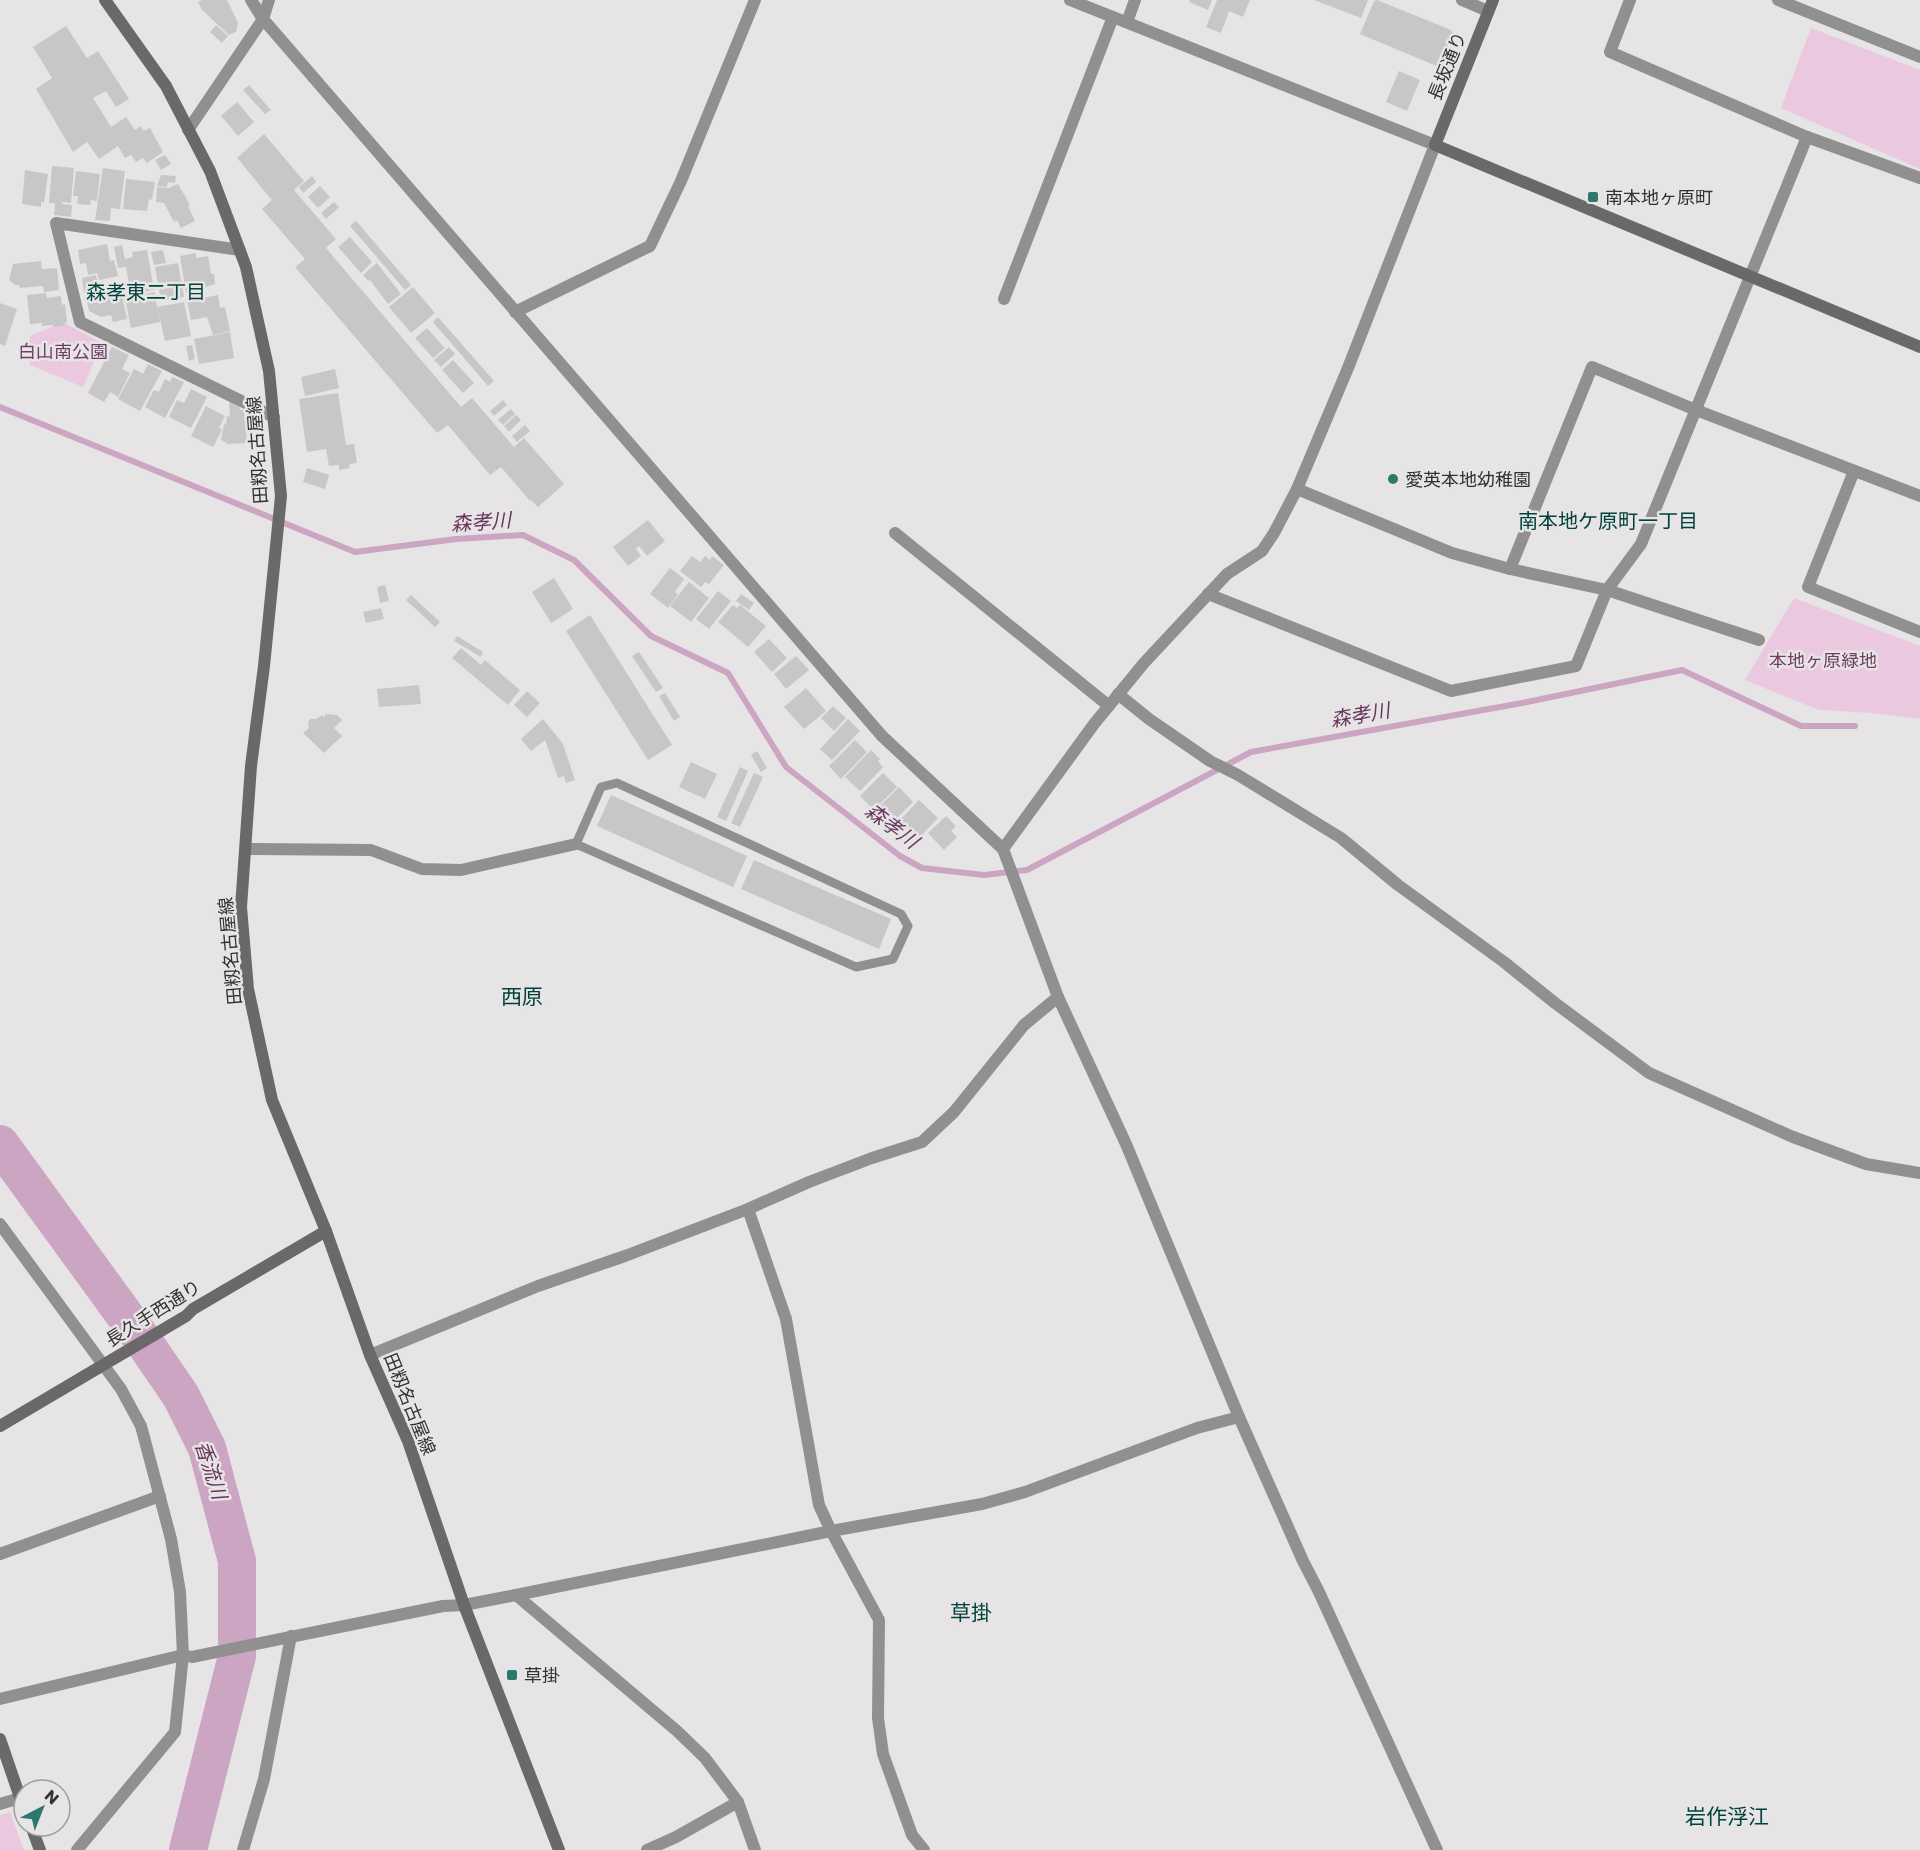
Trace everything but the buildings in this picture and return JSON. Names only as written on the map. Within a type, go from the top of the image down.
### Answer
[{"type":"main road","name":"田籾名古屋線","points":[[105,0],[166,86],[210,171],[246,267],[269,371],[282,496],[251,766],[241,907],[251,1000],[272,1100],[327,1231],[370,1354],[408,1441],[464,1605],[559,1850]]},
{"type":"main road","name":"長坂通り","points":[[1435,145],[1491,6]]},
{"type":"main road","points":[[1435,145],[1920,347]]},
{"type":"main road","name":"長久手西通り","points":[[0,1426],[327,1231]]},
{"type":"main road","points":[[0,1739],[13,1778]]},
{"type":"street","points":[[251,0],[263,19],[882,736],[1004,855],[1058,997],[1126,1144],[1239,1417],[1303,1562],[1319,1592],[1437,1850]]},
{"type":"street","points":[[188,130],[263,19],[269,0]]},
{"type":"street","points":[[515,312],[650,246],[681,181],[755,0]]},
{"type":"street","points":[[1004,855],[1109,706],[1144,663],[1227,574],[1262,551],[1274,534],[1297,489],[1348,368],[1435,145],[1070,0]]},
{"type":"street","points":[[1126,22],[1135,0]]},
{"type":"street","points":[[1462,0],[1491,6]]},
{"type":"street","points":[[1630,0],[1610,52],[1807,137],[1920,178]]},
{"type":"street","points":[[1779,0],[1920,57]]},
{"type":"street","points":[[1004,299],[1113,17]]},
{"type":"street","points":[[1208,594],[1451,691],[1576,666],[1607,590],[1641,544],[1807,137]]},
{"type":"street","points":[[240,250],[57,223],[80,322],[274,417]]},
{"type":"street","points":[[1510,568],[1592,367],[1696,410],[1920,496]]},
{"type":"street","points":[[1854,471],[1808,587],[1920,632]]},
{"type":"street","points":[[1297,489],[1452,552],[1607,590],[1759,640]]},
{"type":"street","points":[[896,533],[1109,706]]},
{"type":"street","points":[[1118,694],[1149,719],[1210,761],[1238,775],[1341,838],[1398,885],[1649,1072],[1803,1141],[1866,1164],[1920,1173]]},
{"type":"street","points":[[246,849],[371,850],[422,869],[461,870],[576,844]]},
{"type":"street","points":[[370,1354],[538,1286],[748,1209],[872,1158],[922,1142],[954,1112],[1024,1025],[1058,997]]},
{"type":"street","points":[[748,1209],[786,1319],[819,1505],[831,1532],[879,1620],[878,1718],[883,1754],[912,1835],[924,1850]]},
{"type":"street","points":[[0,1224],[108,1363],[141,1426],[171,1539],[180,1592],[187,1656],[175,1732],[77,1850]]},
{"type":"street","points":[[0,1699],[187,1656],[287,1636],[443,1606],[464,1605],[982,1504],[1026,1492],[1197,1428],[1239,1417]]},
{"type":"street","points":[[0,1554],[160,1496]]},
{"type":"street","points":[[516,1595],[677,1731],[705,1758],[738,1802],[755,1850]]},
{"type":"street","points":[[243,1850],[264,1779],[287,1636]]},
{"type":"street","points":[[647,1850],[676,1837],[738,1802]]},
{"type":"lane","points":[[617,783],[901,914],[908,926],[893,959],[856,967],[576,844],[601,787],[617,783]]},
{"type":"green space","points":[[1811,28],[1920,70],[1920,169],[1781,108]]},
{"type":"green space","name":"白山南公園","points":[[63,322],[102,343],[83,387],[30,365],[30,336]]},
{"type":"green space","name":"本地ヶ原緑地","points":[[1794,598],[1920,646],[1920,719],[1819,710],[1745,680]]},
{"type":"green space","points":[[10,1812],[12,1838],[20,1838],[24,1850],[0,1850],[0,1815]]},
{"type":"waterway","name":"森孝川","points":[[0,407],[355,552],[456,539],[523,535],[574,560],[651,636],[728,673],[786,767],[900,856],[922,868],[984,875],[1027,870],[1251,752],[1522,703],[1682,670],[1801,726],[1855,726]]},
{"type":"waterway","name":"香流川","points":[[0,1144],[181,1396],[207,1448],[237,1561],[237,1656],[188,1850]]},
{"type":"place","name":"南本地ヶ原町","points":[[1593,197]]},
{"type":"place","name":"愛英本地幼稚園","points":[[1393,479]]},
{"type":"place","name":"草掛","points":[[512,1675]]},
{"type":"district","name":"森孝東二丁目","points":[[146,292]]},
{"type":"district","name":"南本地ケ原町一丁目","points":[[1608,521]]},
{"type":"district","name":"西原","points":[[522,996]]},
{"type":"district","name":"草掛","points":[[971,1612]]},
{"type":"district","name":"岩作浮江","points":[[1727,1816]]}]
